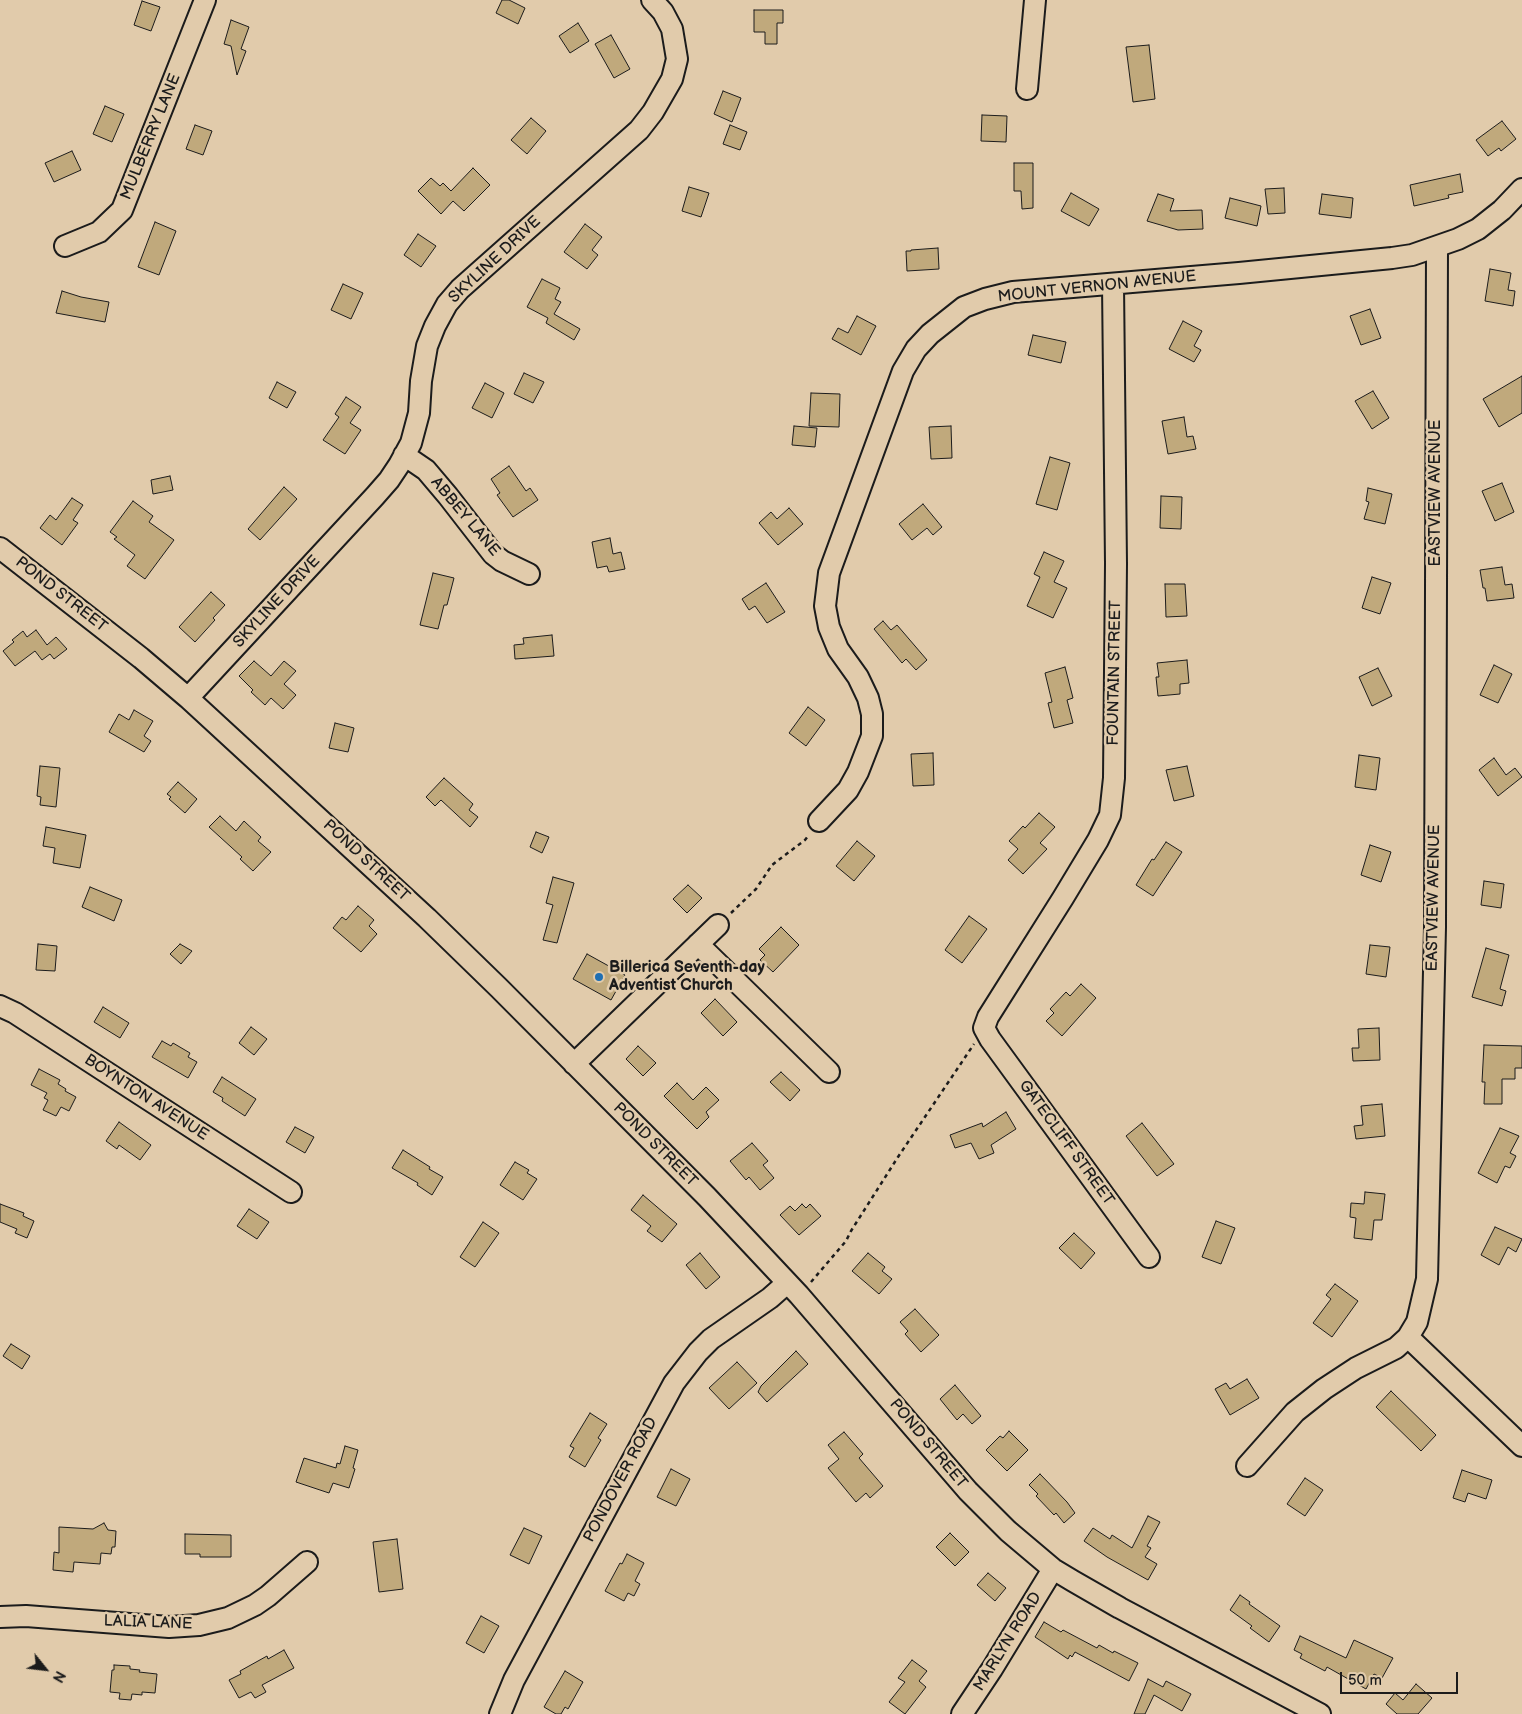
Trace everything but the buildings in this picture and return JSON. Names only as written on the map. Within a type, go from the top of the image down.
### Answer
[{"type":"street","name":"MULBERRY LANE","points":[[65,246],[99,232],[122,210],[205,0]]},
{"type":"street","name":"SKYLINE DRIVE","points":[[188,698],[389,480],[411,443],[419,413],[421,381],[427,346],[447,304],[460,290],[639,130],[653,112],[672,78],[677,58],[672,29],[663,12],[652,0]]},
{"type":"street","points":[[1027,89],[1035,0]]},
{"type":"street","name":"MOUNT VERNON AVENUE","points":[[819,821],[848,790],[858,772],[872,736],[872,714],[868,698],[858,677],[838,649],[829,627],[825,606],[829,573],[908,364],[916,348],[941,325],[964,308],[985,299],[1013,292],[1412,255],[1458,240],[1478,228],[1502,210],[1522,189]]},
{"type":"street","name":"EASTVIEW AVENUE","points":[[1247,1466],[1295,1412],[1324,1388],[1356,1368],[1396,1348],[1408,1337],[1417,1322],[1426,1279],[1430,1185],[1434,927],[1437,247]]},
{"type":"street","name":"FOUNTAIN STREET","points":[[984,1028],[988,1017],[1098,840],[1110,815],[1114,778],[1116,564],[1113,284]]},
{"type":"street","name":"ABBEY LANE","points":[[404,454],[424,468],[497,558],[529,574]]},
{"type":"street","name":"POND STREET","points":[[0,548],[141,658],[188,698],[427,918],[499,988],[708,1197],[793,1289],[968,1491],[1008,1531],[1053,1569],[1120,1608],[1320,1714]]},
{"type":"street","points":[[574,1064],[718,925]]},
{"type":"street","points":[[698,944],[829,1072]]},
{"type":"street","name":"BOYNTON AVENUE","points":[[0,1006],[15,1013],[291,1192]]},
{"type":"street","name":"GATECLIFF STREET","points":[[984,1028],[990,1039],[1149,1257]]},
{"type":"street","name":"PONDOVER ROAD","points":[[500,1714],[514,1680],[674,1383],[698,1352],[711,1339],[770,1298],[793,1289]]},
{"type":"street","points":[[1408,1337],[1522,1446]]},
{"type":"street","name":"LALIA LANE","points":[[0,1617],[26,1616],[169,1627],[199,1625],[228,1618],[255,1604],[307,1562]]},
{"type":"street","name":"MARLYN ROAD","points":[[962,1714],[1053,1569]]},
{"type":"path","points":[[718,925],[756,889],[772,865],[805,840],[819,821]]},
{"type":"path","points":[[793,1289],[846,1241],[984,1028]]},
{"type":"place","name":"Billerica Seventh-day Adventist Church","points":[[599,977]]}]
